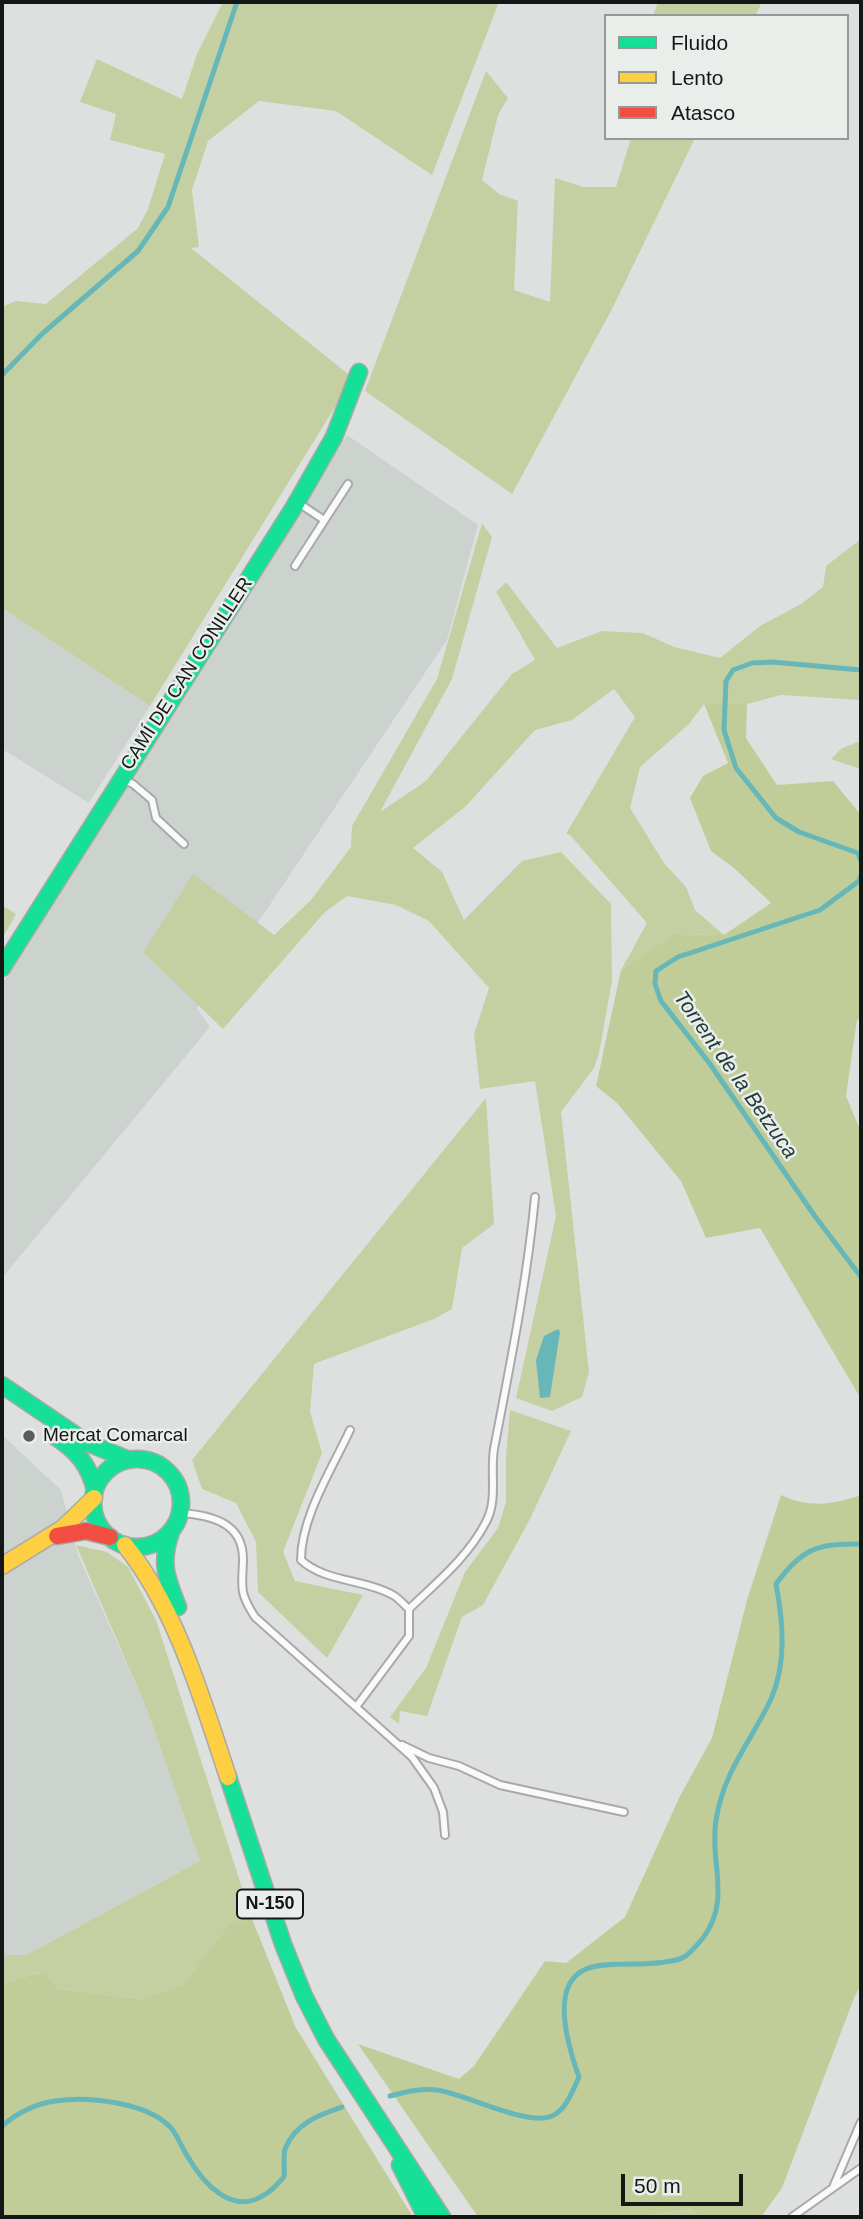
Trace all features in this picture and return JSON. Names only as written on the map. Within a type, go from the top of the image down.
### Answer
[{"type":"main road","name":"CAMÍ DE CAN CONILLER","points":[[2,968],[296,502],[334,436],[359,372]]},
{"type":"main road","points":[[2,1385],[86,1442],[129,1460],[158,1464],[172,1476],[180,1491],[180,1513]]},
{"type":"main road","points":[[2,1401],[79,1454],[90,1470],[99,1523],[110,1537]]},
{"type":"main road","points":[[2,1566],[53,1536],[82,1512],[104,1474],[110,1468],[129,1460]]},
{"type":"main road","name":"N-150","points":[[180,1513],[164,1549],[163,1568],[192,1643],[192,1669]]},
{"type":"main road","points":[[53,1536],[86,1531],[110,1537]]},
{"type":"main road","points":[[125,1545],[151,1545],[171,1531]]},
{"type":"main road","name":"N-150","points":[[110,1537],[125,1545],[154,1584],[192,1669],[283,1944],[304,1996],[326,2039],[442,2217]]},
{"type":"main road","points":[[380,2124],[426,2217]]},
{"type":"lane","points":[[295,566],[348,484]]},
{"type":"lane","points":[[296,502],[324,520]]},
{"type":"lane","points":[[121,778],[134,784],[152,800],[156,818],[184,844]]},
{"type":"lane","points":[[356,1707],[409,1636],[409,1609],[466,1555],[488,1520],[493,1498],[494,1453],[529,1260],[535,1197]]},
{"type":"lane","points":[[350,1430],[307,1524],[301,1546],[301,1560],[312,1570],[393,1594],[409,1609]]},
{"type":"lane","points":[[180,1513],[214,1518],[231,1528],[240,1539],[243,1550],[243,1593],[255,1617],[412,1757],[434,1788],[443,1812],[445,1835]]},
{"type":"lane","points":[[394,1741],[429,1758],[459,1766],[500,1785],[624,1812]]},
{"type":"lane","points":[[833,2187],[861,2122]]},
{"type":"lane","points":[[792,2217],[861,2168]]},
{"type":"shaded area","points":[[347,435],[478,525],[447,640],[261,918],[197,1008],[210,1027],[2,1278],[2,984]]},
{"type":"shaded area","points":[[2,608],[150,706],[89,803],[2,749]]},
{"type":"shaded area","points":[[2,1435],[61,1490],[78,1555],[147,1710],[200,1861],[26,1955],[2,1955]]},
{"type":"green space","points":[[223,2],[499,2],[432,175],[336,111],[259,101],[208,141],[192,190],[199,247],[191,248],[353,378],[150,706],[2,608],[2,307],[16,301],[46,304],[138,228],[148,209],[165,154],[110,140],[116,114],[80,102],[97,59],[182,99],[197,54]]},
{"type":"green space","points":[[658,2],[762,2],[756,14],[654,14]]},
{"type":"green space","points":[[486,71],[508,98],[498,115],[482,180],[499,194],[518,201],[514,290],[550,302],[555,178],[584,187],[616,187],[630,140],[694,140],[612,309],[512,494],[365,391]]},
{"type":"green space","points":[[482,523],[492,537],[452,679],[380,812],[426,781],[512,674],[535,660],[496,592],[506,582],[557,648],[602,631],[643,633],[674,647],[720,658],[760,626],[801,604],[823,587],[826,566],[861,539],[861,700],[781,695],[747,704],[704,704],[689,724],[640,767],[630,808],[664,863],[686,887],[695,910],[724,935],[673,934],[621,970],[647,923],[570,835],[566,834],[635,717],[614,689],[572,720],[535,730],[465,807],[413,848],[442,872],[464,920],[522,861],[561,852],[611,904],[612,981],[599,1053],[594,1068],[561,1112],[589,1372],[582,1397],[552,1411],[516,1398],[556,1216],[535,1081],[480,1089],[474,1034],[489,988],[429,921],[396,905],[347,896],[325,912],[223,1029],[143,952],[193,874],[274,935],[311,900],[351,847],[352,826],[437,679]]},
{"type":"green space","points":[[704,704],[747,704],[746,738],[777,785],[833,781],[861,815],[861,1017],[857,1020],[846,1096],[861,1132],[861,1399],[760,1228],[706,1238],[681,1181],[617,1103],[596,1086],[621,970],[673,934],[724,935],[771,903],[734,868],[711,851],[690,798],[703,776],[728,763]]},
{"type":"green space","points":[[861,741],[860,769],[831,759],[842,748]]},
{"type":"green space","points":[[2,905],[16,914],[2,939]]},
{"type":"green space","points":[[486,1098],[494,1224],[462,1248],[452,1309],[434,1319],[314,1364],[310,1412],[322,1453],[283,1552],[295,1581],[363,1595],[327,1658],[258,1592],[256,1542],[236,1503],[202,1489],[192,1460]]},
{"type":"green space","points":[[510,1410],[571,1431],[530,1519],[483,1605],[462,1617],[427,1716],[400,1711],[399,1724],[390,1717],[426,1668],[465,1572],[498,1528],[506,1502]]},
{"type":"green space","points":[[781,1495],[801,1502],[821,1504],[861,1495],[861,1985],[782,2188],[761,2217],[700,2217],[692,2209],[632,2217],[478,2217],[358,2044],[459,2079],[474,2066],[545,1961],[566,1963],[625,1917],[680,1796],[712,1738],[747,1600]]},
{"type":"green space","points":[[76,1545],[107,1552],[128,1567],[156,1620],[252,1919],[230,1925],[183,1984],[140,1999],[59,1989],[41,1972],[2,1983],[2,1955],[26,1955],[200,1861],[147,1710]]},
{"type":"green space","points":[[252,1919],[296,2028],[413,2217],[2,2217],[2,1983],[42,1972],[59,1989],[140,1999],[183,1984],[230,1924]]},
{"type":"green space","points":[[693,2209],[700,2217],[632,2217]]},
{"type":"water","points":[[558,1329],[560,1332],[550,1397],[540,1398],[536,1360],[544,1336]]},
{"type":"waterway","points":[[2,375],[43,333],[138,251],[168,207],[237,2]]},
{"type":"waterway","name":"Torrent de la Betzuca","points":[[861,670],[772,662],[752,663],[733,670],[726,681],[724,730],[736,768],[776,818],[799,832],[858,853],[861,861]]},
{"type":"waterway","name":"Torrent de la Betzuca","points":[[861,875],[859,881],[820,910],[678,957],[656,971],[655,984],[661,1001],[710,1064],[814,1215],[861,1277]]},
{"type":"waterway","name":"Torrent de la Betzuca","points":[[390,2096],[419,2090],[437,2090],[512,2113],[541,2118],[552,2116],[561,2109],[579,2077],[567,2035],[564,2004],[573,1978],[596,1966],[658,1963],[680,1959],[696,1946],[712,1923],[718,1895],[715,1836],[720,1802],[732,1771],[771,1699],[780,1671],[782,1627],[776,1584],[795,1562],[812,1550],[833,1545],[861,1544]]},
{"type":"waterway","name":"Torrent de la Betzuca","points":[[2,2126],[26,2110],[55,2101],[84,2099],[133,2107],[162,2120],[172,2129],[194,2167],[210,2186],[220,2194],[241,2202],[264,2195],[284,2177],[285,2149],[301,2126],[342,2107]]},
{"type":"traffic: fast","points":[[2,968],[294,507],[334,437],[359,372]]},
{"type":"traffic: fast","points":[[2,1385],[86,1442],[129,1460]]},
{"type":"traffic: fast","points":[[56,1437],[81,1459],[95,1490]]},
{"type":"traffic: fast","points":[[137,1459],[154,1463],[168,1472],[177,1486],[181,1503],[177,1520],[168,1534],[154,1543],[137,1547],[120,1543],[106,1534],[97,1520],[93,1503],[97,1486],[106,1472],[120,1463],[137,1459]]},
{"type":"traffic: fast","points":[[171,1532],[165,1561],[170,1587],[178,1607]]},
{"type":"traffic: fast","points":[[228,1777],[283,1944],[304,1996],[326,2039],[442,2217]]},
{"type":"traffic: fast","points":[[400,2165],[426,2217]]},
{"type":"traffic: slow","points":[[2,1566],[63,1528],[94,1498]]},
{"type":"traffic: slow","points":[[125,1545],[143,1570],[174,1626],[198,1686],[228,1777]]},
{"type":"traffic: jam","points":[[57,1536],[86,1531],[110,1537]]},
{"type":"place","name":"Mercat Comarcal","points":[[29,1436]]}]
